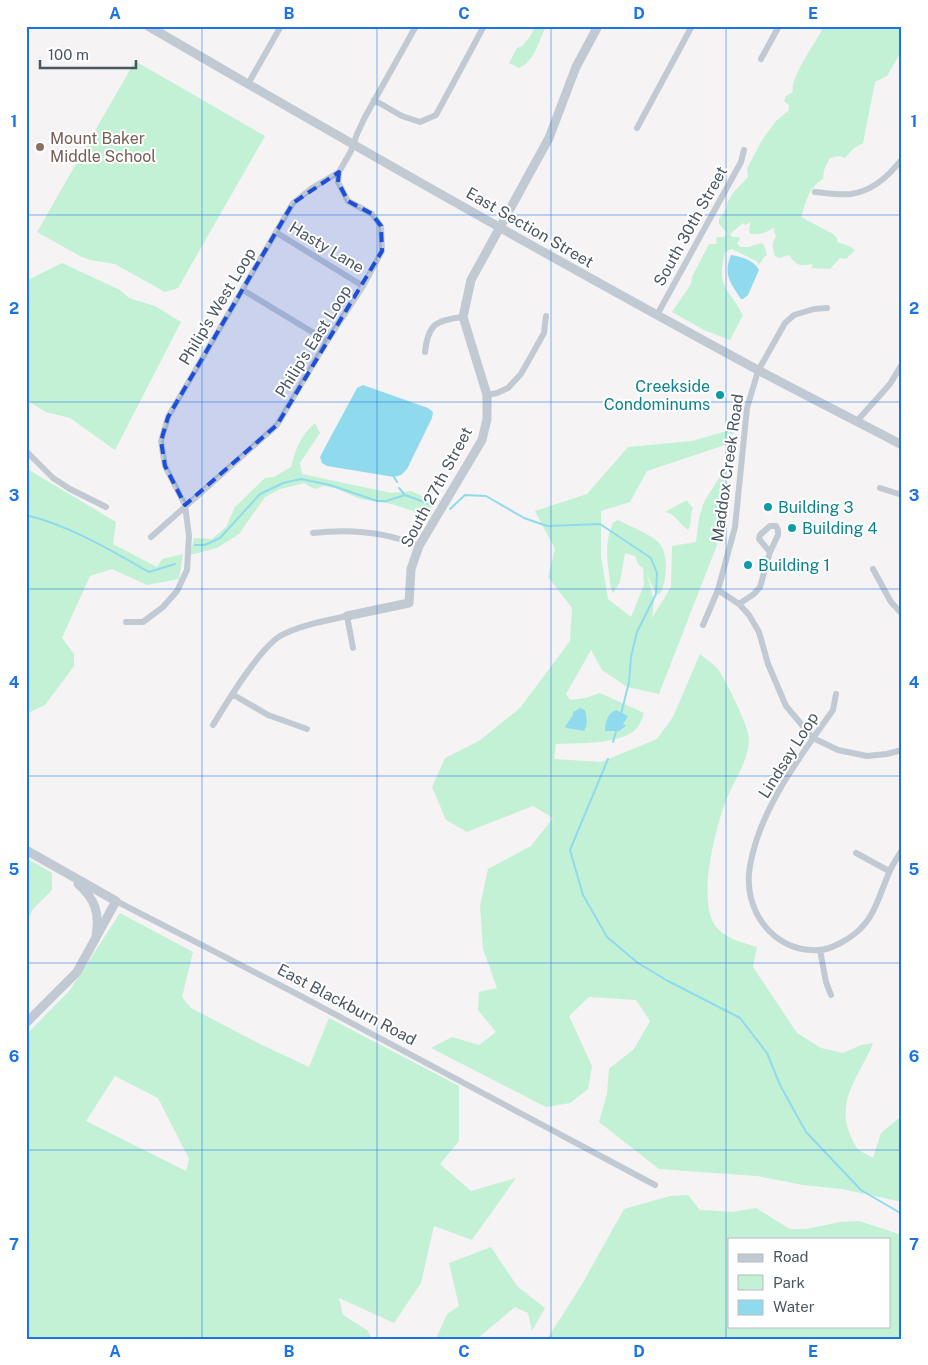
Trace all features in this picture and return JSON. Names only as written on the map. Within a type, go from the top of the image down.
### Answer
[{"type":"street","name":"East Section Street","points":[[148,26],[657,315],[758,371],[902,445]]},
{"type":"street","points":[[248,84],[281,26]]},
{"type":"street","points":[[339,172],[350,153],[374,100],[416,26]]},
{"type":"street","points":[[374,100],[402,116],[420,122],[436,115],[484,26]]},
{"type":"street","name":"South 27th Street","points":[[346,616],[409,602],[411,569],[419,546],[482,440],[487,419],[487,395],[463,317],[471,280],[548,138],[576,67],[598,26]]},
{"type":"street","points":[[637,128],[692,26]]},
{"type":"street","points":[[761,59],[779,26]]},
{"type":"street","name":"South 30th Street","points":[[657,315],[742,162],[744,150]]},
{"type":"street","points":[[815,192],[851,194],[876,185],[893,171],[902,159]]},
{"type":"street","name":"Philip's West Loop","points":[[126,622],[143,622],[163,607],[177,591],[187,570],[189,536],[185,505],[165,466],[161,442],[168,416],[293,203],[312,188],[339,172]]},
{"type":"street","name":"Philip's East Loop","points":[[150,537],[277,425],[327,341],[363,286],[382,251],[381,226],[372,214],[348,201],[338,182],[339,172]]},
{"type":"street","name":"Hasty Lane","points":[[277,233],[363,286]]},
{"type":"street","points":[[242,290],[327,341]]},
{"type":"street","name":"Maddox Creek Road","points":[[703,625],[718,590],[735,527],[747,408],[758,371],[778,334],[794,315],[814,309],[827,308]]},
{"type":"street","points":[[487,395],[508,388],[521,374],[544,333],[546,316]]},
{"type":"street","points":[[425,352],[427,336],[434,326],[443,320],[463,317]]},
{"type":"street","points":[[857,421],[890,384],[902,364]]},
{"type":"street","points":[[26,451],[54,478],[70,489],[106,507]]},
{"type":"street","points":[[880,488],[902,495]]},
{"type":"street","points":[[313,533],[336,530],[366,533],[395,537],[419,546]]},
{"type":"street","points":[[739,604],[760,587],[770,552]]},
{"type":"street","points":[[873,569],[892,602],[902,614]]},
{"type":"street","points":[[718,590],[739,604],[749,615],[759,632],[768,664],[786,706],[813,738],[838,750],[867,756],[902,750]]},
{"type":"street","points":[[213,725],[232,694],[263,653],[279,637],[304,626],[346,616],[353,648]]},
{"type":"street","points":[[232,694],[268,715],[307,729]]},
{"type":"street","name":"Lindsay Loop","points":[[836,694],[833,710],[778,792],[766,818],[750,867],[748,889],[752,905],[760,922],[783,942],[800,948],[820,950],[847,940],[871,917],[889,872],[902,850]]},
{"type":"street","name":"East Blackburn Road","points":[[26,850],[116,901],[311,1002],[655,1185]]},
{"type":"street","points":[[856,854],[889,872]]},
{"type":"street","points":[[67,873],[85,890],[94,903],[98,915],[95,940]]},
{"type":"street","points":[[26,1023],[77,972],[116,901]]},
{"type":"street","points":[[820,950],[826,982],[831,995]]},
{"type":"highlighted area","points":[[339,172],[338,182],[348,201],[372,214],[381,226],[382,251],[277,425],[185,505],[165,466],[161,441],[168,417],[293,203]]},
{"type":"green space","points":[[536,26],[546,26],[533,55],[519,68],[509,63],[517,48],[522,46],[529,38]]},
{"type":"green space","points":[[824,26],[902,26],[902,50],[887,76],[875,82],[863,143],[853,149],[845,158],[838,156],[830,158],[824,170],[823,179],[811,191],[801,217],[833,234],[837,238],[837,242],[855,250],[846,259],[840,258],[830,269],[811,268],[813,265],[798,264],[789,255],[779,258],[775,256],[773,244],[776,237],[773,228],[762,233],[750,234],[751,222],[745,225],[743,223],[730,234],[732,237],[740,239],[737,243],[740,247],[761,243],[764,245],[767,255],[759,265],[756,261],[732,249],[725,252],[722,273],[723,281],[743,315],[730,340],[704,330],[672,312],[691,284],[692,277],[709,244],[716,244],[717,237],[725,237],[726,232],[719,224],[719,219],[727,208],[727,203],[733,193],[748,177],[747,169],[762,140],[776,121],[789,110],[789,105],[784,101],[786,96],[793,92],[795,78],[799,69]]},
{"type":"green space","points":[[135,61],[265,136],[178,288],[165,292],[115,264],[90,260],[80,256],[37,232]]},
{"type":"green space","points":[[62,263],[120,290],[129,298],[155,306],[181,322],[115,450],[70,418],[46,412],[26,400],[26,281]]},
{"type":"green space","points":[[315,423],[320,433],[300,463],[302,474],[391,493],[411,491],[435,502],[423,521],[413,511],[392,504],[360,499],[335,488],[323,486],[316,489],[305,483],[280,489],[265,497],[239,534],[217,548],[190,555],[194,538],[212,539],[226,527],[235,507],[265,478],[274,477],[291,467],[299,443]]},
{"type":"green space","points":[[737,428],[725,445],[647,471],[630,502],[601,511],[601,556],[608,599],[631,617],[644,585],[643,568],[638,564],[635,556],[625,553],[620,582],[613,593],[607,547],[613,523],[618,520],[648,535],[657,541],[664,552],[666,574],[660,594],[656,594],[647,575],[654,601],[652,618],[671,587],[672,546],[696,542],[699,518],[704,502],[726,467],[717,545],[659,694],[627,687],[602,670],[591,650],[566,694],[570,700],[586,698],[600,693],[644,713],[637,728],[621,738],[599,742],[556,744],[554,759],[601,762],[657,739],[673,717],[700,654],[718,669],[741,714],[749,738],[747,754],[722,811],[713,846],[708,886],[708,904],[712,919],[719,930],[727,936],[757,947],[753,967],[797,1033],[821,1048],[843,1053],[861,1045],[873,1043],[847,1100],[847,1124],[856,1147],[873,1158],[881,1133],[899,1118],[902,1089],[902,1202],[842,1189],[803,1185],[757,1176],[659,1169],[599,1122],[607,1094],[609,1069],[634,1049],[650,1021],[636,1000],[589,997],[569,1016],[592,1066],[588,1089],[570,1103],[546,1107],[431,1048],[452,1037],[479,1045],[496,1032],[478,1010],[479,992],[497,988],[483,949],[480,906],[488,869],[531,846],[553,818],[533,806],[467,832],[446,820],[432,787],[445,758],[479,741],[520,708],[570,641],[572,608],[548,577],[555,549],[535,511],[587,494],[628,447],[692,441]]},
{"type":"green space","points":[[29,470],[116,522],[113,544],[157,567],[162,559],[183,554],[179,579],[147,585],[112,569],[90,576],[62,638],[74,654],[74,666],[45,705],[26,714],[26,472]]},
{"type":"green space","points":[[685,501],[693,508],[688,530],[675,517],[665,512]]},
{"type":"green space","points":[[26,858],[52,873],[52,890],[33,909],[26,923]]},
{"type":"green space","points":[[120,913],[193,952],[182,997],[191,1008],[260,1044],[309,1067],[329,1018],[459,1086],[459,1141],[440,1164],[471,1191],[516,1178],[472,1240],[434,1226],[421,1283],[394,1323],[339,1298],[343,1315],[367,1330],[372,1339],[26,1339],[26,1035],[70,990]],"holes":[[[115,1076],[158,1098],[189,1159],[186,1171],[86,1121]]]},
{"type":"green space","points":[[688,1195],[700,1210],[732,1212],[756,1208],[790,1229],[806,1229],[840,1222],[859,1221],[902,1235],[902,1339],[547,1339],[581,1286],[624,1209],[670,1196]]},
{"type":"green space","points":[[491,1247],[517,1286],[545,1308],[532,1331],[528,1313],[515,1307],[479,1337],[481,1339],[436,1339],[447,1314],[459,1306],[449,1263]]},
{"type":"water","points":[[731,255],[751,261],[759,270],[748,295],[743,299],[737,293],[729,278],[728,268]]},
{"type":"water","points":[[363,385],[428,408],[433,412],[432,418],[407,469],[401,475],[394,477],[327,466],[322,463],[320,457],[322,453],[357,388]]},
{"type":"water","points":[[580,708],[585,710],[586,715],[587,723],[584,731],[565,727],[573,712]]},
{"type":"water","points":[[616,710],[628,716],[623,724],[626,726],[619,731],[605,731],[608,718]]},
{"type":"waterway","points":[[394,477],[397,482]]},
{"type":"waterway","points":[[195,545],[205,545],[220,538],[260,494],[283,483],[301,479],[330,485],[377,501],[386,501],[405,495],[430,504]]},
{"type":"waterway","points":[[399,488],[405,495]]},
{"type":"waterway","points":[[450,509],[465,495],[486,496],[524,518],[547,526],[600,524],[651,558],[657,573],[656,594],[637,632],[631,657],[629,682],[621,714]]},
{"type":"waterway","points":[[26,515],[59,525],[105,547],[149,572],[175,564]]},
{"type":"waterway","points":[[613,742],[617,728]]},
{"type":"waterway","points":[[608,759],[570,850],[583,895],[607,937],[638,963],[668,981],[740,1018],[767,1053],[780,1085],[806,1132],[861,1190],[902,1214]]},
{"type":"place","name":"Mount Baker Middle School","points":[[40,147]]},
{"type":"place","name":"Creekside Condominums","points":[[720,395]]},
{"type":"place","name":"Building 3","points":[[768,507]]},
{"type":"place","name":"Building 4","points":[[792,528]]},
{"type":"place","name":"Building 1","points":[[748,565]]}]
